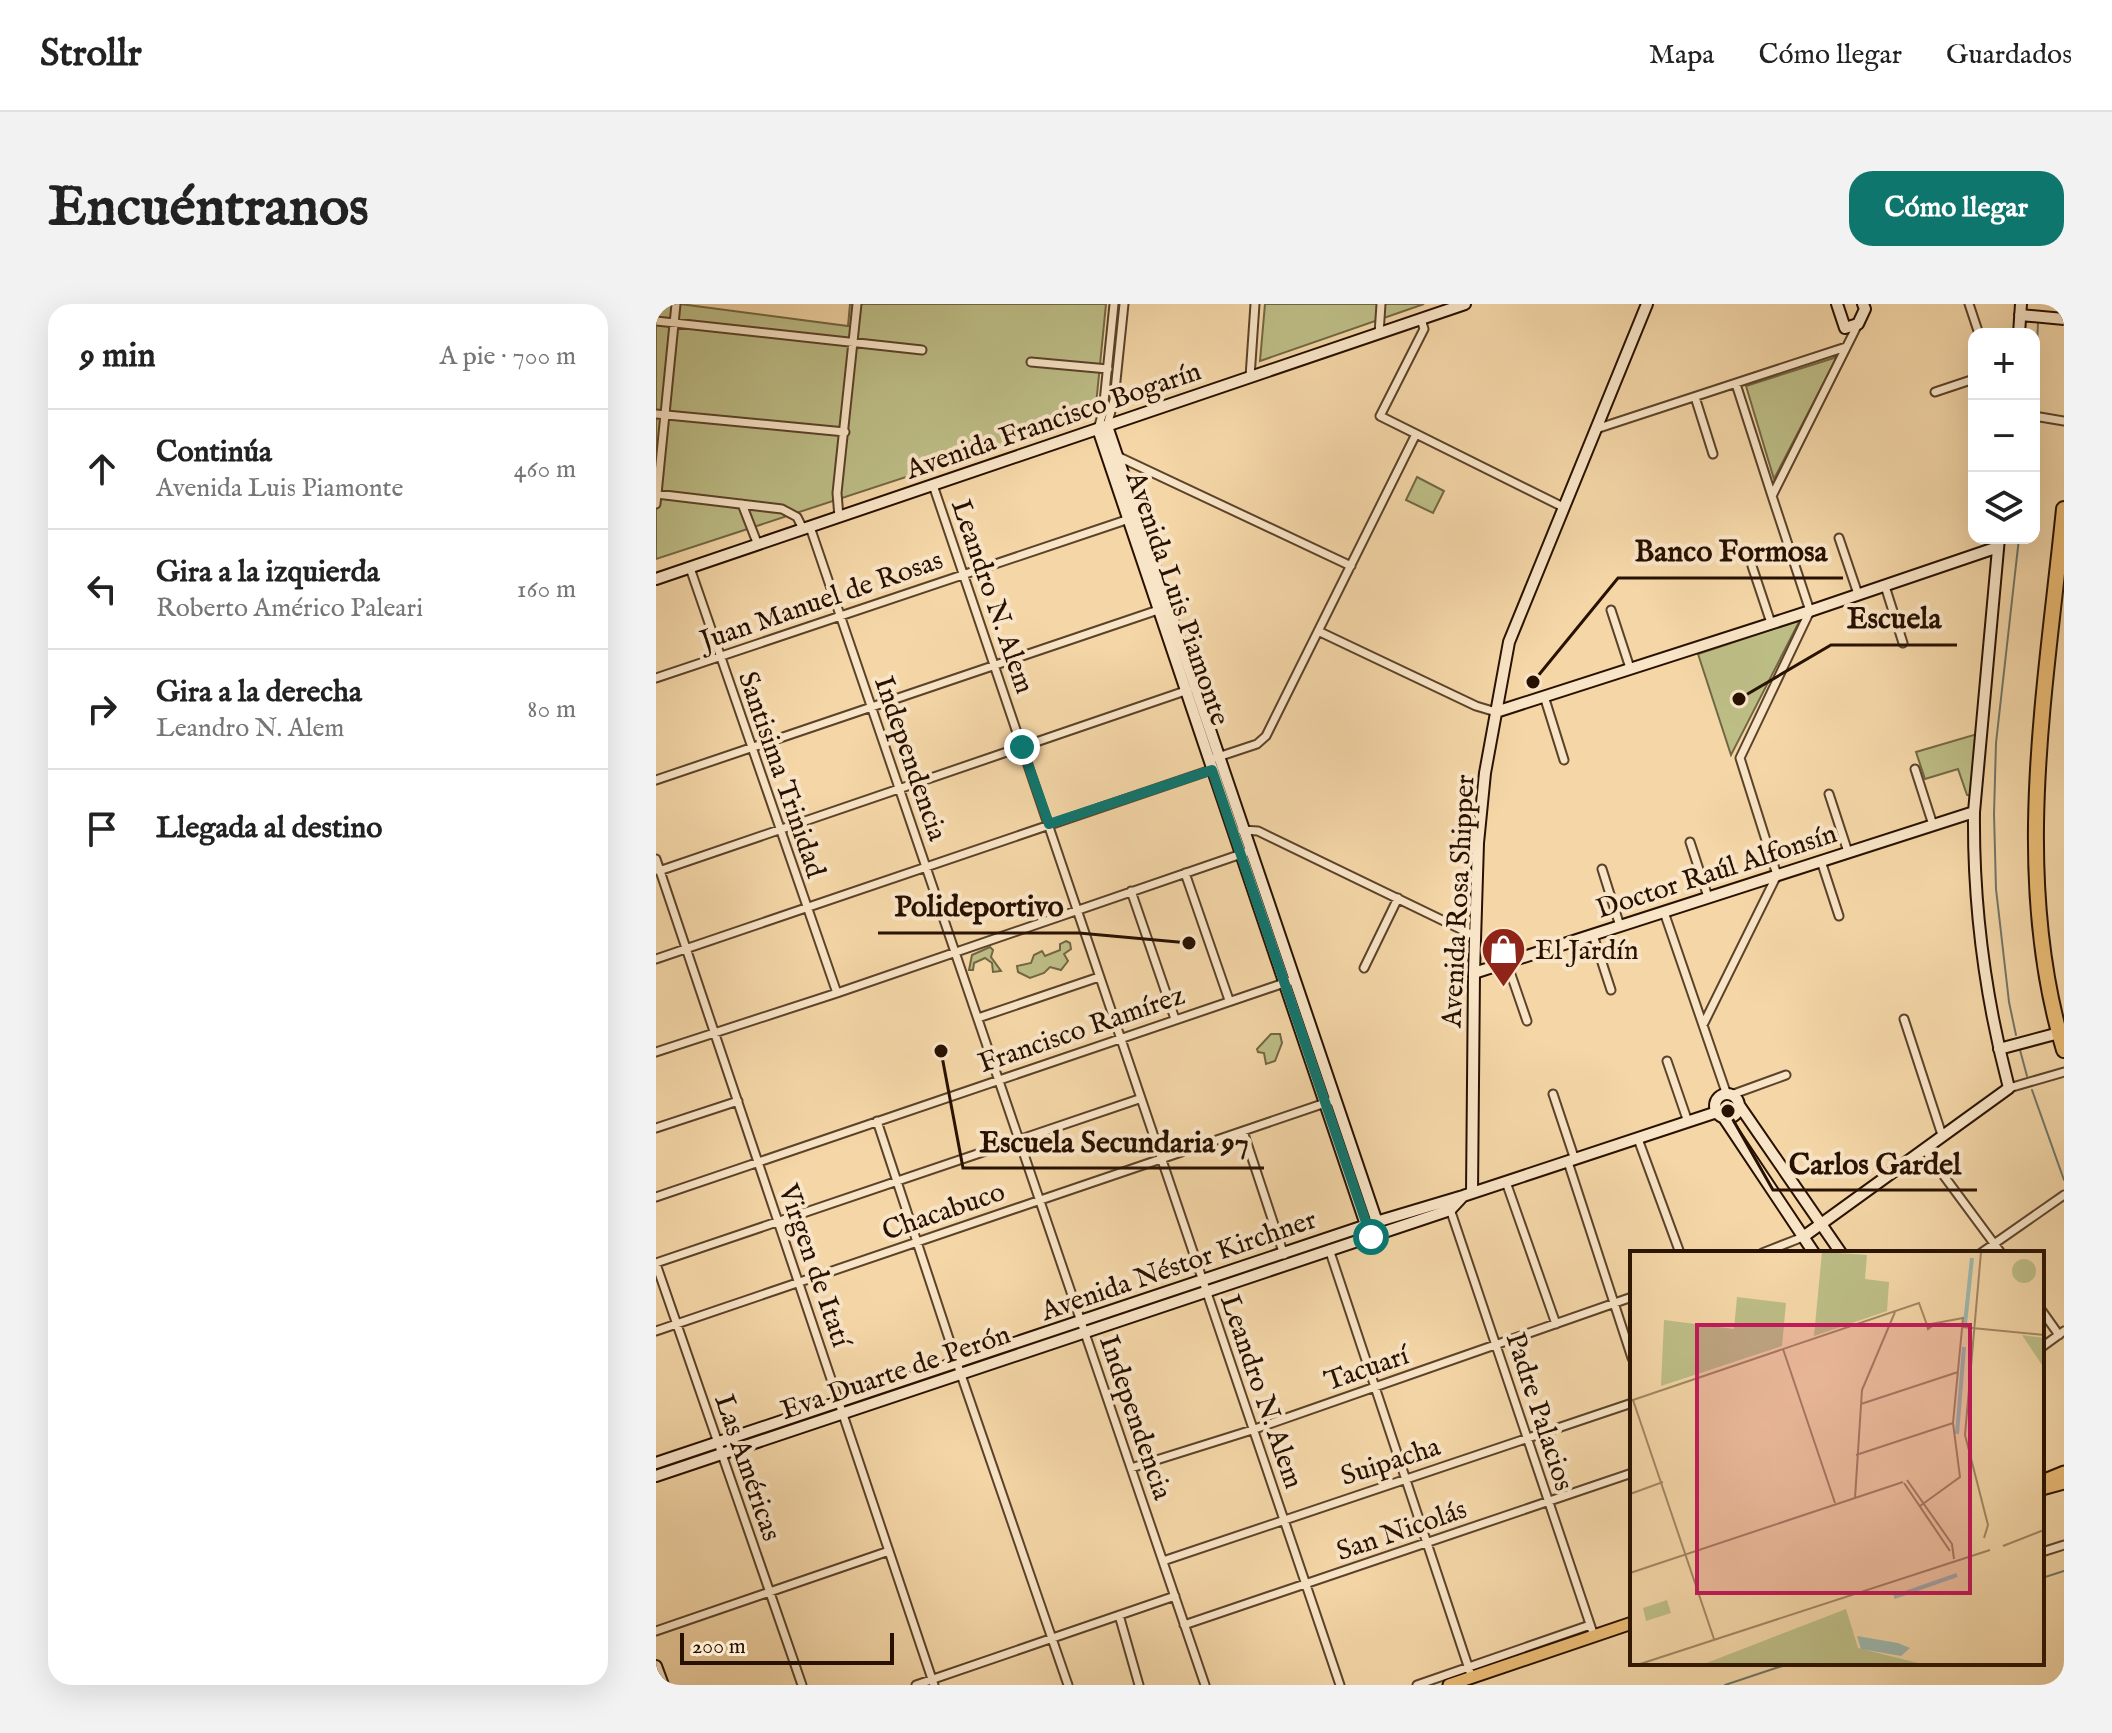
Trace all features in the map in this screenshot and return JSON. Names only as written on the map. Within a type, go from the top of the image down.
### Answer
[{"type":"highway","points":[[2064,509],[2036,818],[2044,963],[2064,1050]]},
{"type":"main road","points":[[2044,1480],[2064,1472]]},
{"type":"main road","points":[[2044,1488],[2064,1483]]},
{"type":"main road","points":[[1449,1685],[1470,1672],[1592,1631],[1630,1623]]},
{"type":"street","points":[[656,504],[661,415],[676,304]]},
{"type":"street","points":[[839,517],[837,493],[857,304]]},
{"type":"street","points":[[1102,428],[1114,304]]},
{"type":"street","points":[[1102,428],[1114,400],[1124,304]]},
{"type":"street","points":[[1250,377],[1255,304]]},
{"type":"street","points":[[1379,334],[1381,304]]},
{"type":"street","name":"Avenida Francisco Bogarín","points":[[656,579],[1465,304]]},
{"type":"street","name":"Avenida Rosa Shipper","points":[[1468,1195],[1482,793],[1510,637],[1647,304]]},
{"type":"street","points":[[1772,496],[1858,324],[1865,309],[1863,304]]},
{"type":"street","points":[[1969,304],[1977,328]]},
{"type":"street","points":[[1841,305],[1848,343]]},
{"type":"street","points":[[2021,309],[2064,319]]},
{"type":"street","points":[[1421,319],[1424,329],[1380,416],[1563,507]]},
{"type":"street","points":[[656,321],[922,350]]},
{"type":"street","points":[[1845,328],[1858,324]]},
{"type":"street","points":[[1594,429],[1736,384],[1848,343]]},
{"type":"street","points":[[1031,362],[1108,369]]},
{"type":"street","points":[[1935,392],[1968,381]]},
{"type":"street","points":[[1704,1023],[1777,875],[1740,758],[1810,611],[1736,384]]},
{"type":"street","points":[[1695,397],[1713,454]]},
{"type":"street","points":[[661,415],[845,432]]},
{"type":"street","points":[[2040,417],[2064,421]]},
{"type":"street","name":"Avenida Luis Piamonte","points":[[1102,428],[1376,1235]]},
{"type":"street","points":[[656,959],[1049,824],[1215,763],[1257,744],[1266,736],[1416,434]]},
{"type":"street","points":[[1110,455],[1351,566]]},
{"type":"street","name":"Leandro N. Alem","points":[[933,485],[1340,1685]]},
{"type":"street","points":[[656,494],[788,510],[806,528]]},
{"type":"street","points":[[742,504],[758,545]]},
{"type":"street","name":"Juan Manuel de Rosas","points":[[656,678],[1131,518]]},
{"type":"street","name":"Independencia","points":[[806,528],[900,788],[1205,1685]]},
{"type":"street","points":[[1839,538],[1858,594]]},
{"type":"street","points":[[1318,631],[1476,706],[1496,712],[1885,586],[1989,544]]},
{"type":"street","points":[[1996,544],[1973,856],[1980,950],[1987,995],[2009,1088]]},
{"type":"street","points":[[1752,566],[1771,623]]},
{"type":"street","name":"Santisima Trinidad","points":[[690,568],[805,908],[837,993]]},
{"type":"street","points":[[1885,586],[1903,643]]},
{"type":"street","points":[[656,780],[1162,609]]},
{"type":"street","points":[[1611,610],[1630,668]]},
{"type":"street","points":[[658,871],[1190,689]]},
{"type":"street","points":[[1544,696],[1564,760]]},
{"type":"street","points":[[1915,769],[1933,825]]},
{"type":"street","points":[[1829,794],[1848,852]]},
{"type":"street","name":"Doctor Raúl Alfonsín","points":[[1474,973],[1974,812]]},
{"type":"street","points":[[1237,831],[1258,831],[1475,936]]},
{"type":"street","points":[[1690,842],[1708,897]]},
{"type":"street","points":[[656,1052],[1245,853]]},
{"type":"street","name":"Virgen de Itatí","points":[[656,859],[934,1682]]},
{"type":"street","points":[[1821,861],[1839,916]]},
{"type":"street","points":[[1602,869],[1620,926]]},
{"type":"street","points":[[1185,873],[1229,1000]]},
{"type":"street","points":[[1131,891],[1175,1019]]},
{"type":"street","points":[[1364,968],[1398,898]]},
{"type":"street","points":[[1664,912],[1729,1095],[1840,1251]]},
{"type":"street","points":[[1593,935],[1611,990]]},
{"type":"street","points":[[1507,963],[1527,1021]]},
{"type":"street","points":[[978,1018],[1099,977]]},
{"type":"street","name":"Francisco Ramírez","points":[[656,1197],[1288,981]]},
{"type":"street","points":[[1904,1019],[1942,1135]]},
{"type":"street","points":[[1999,1049],[2061,1033]]},
{"type":"street","points":[[1667,1061],[1688,1122]]},
{"type":"street","points":[[1767,1251],[1803,1237],[2009,1088],[2064,1072]]},
{"type":"street","points":[[1786,1075],[1721,1096],[1716,1102],[1720,1115],[1813,1251]]},
{"type":"street","points":[[1553,1094],[1630,1352]]},
{"type":"street","points":[[656,1264],[1139,1099]]},
{"type":"street","points":[[656,1128],[738,1101]]},
{"type":"street","name":"Chacabuco","points":[[656,1331],[1330,1102]]},
{"type":"street","points":[[1468,1195],[1688,1122],[1735,1115],[1739,1105]]},
{"type":"street","points":[[877,1121],[1068,1685]]},
{"type":"street","points":[[1243,1131],[1285,1259]]},
{"type":"street","points":[[1638,1139],[1679,1251]]},
{"type":"street","points":[[1924,1149],[1999,1251]]},
{"type":"street","points":[[1506,1182],[1556,1324]]},
{"type":"street","name":"Eva Duarte de Perón","points":[[656,1476],[843,1414],[959,1369],[1085,1333],[1285,1259],[1328,1245],[1376,1235],[1468,1195]]},
{"type":"street","points":[[1984,1251],[2064,1195]]},
{"type":"street","name":"Avenida Néstor Kirchner","points":[[1328,1245],[1371,1224],[1448,1205]]},
{"type":"street","name":"Padre Palacios","points":[[1448,1205],[1592,1631]]},
{"type":"street","points":[[1328,1245],[1470,1672],[1417,1685]]},
{"type":"street","name":"Las Américas","points":[[656,1264],[802,1685]]},
{"type":"street","name":"Avenida Néstor Kirchner","points":[[656,1463],[839,1402],[959,1369],[1081,1321],[1204,1287]]},
{"type":"street","name":"Tacuarí","points":[[1131,1468],[1252,1430],[1630,1298]]},
{"type":"street","points":[[2044,1313],[2062,1333],[2044,1346]]},
{"type":"street","name":"Suipacha","points":[[1163,1561],[1630,1404]]},
{"type":"street","name":"San Nicolás","points":[[1184,1625],[1630,1474]]},
{"type":"street","points":[[2044,1551],[2064,1545]]},
{"type":"street","points":[[656,1631],[889,1551]]},
{"type":"street","points":[[916,1685],[934,1682],[1175,1596]]},
{"type":"street","points":[[1119,1615],[1139,1685]]},
{"type":"street","points":[[656,1666],[663,1685]]},
{"type":"green space","points":[[656,304],[680,304],[848,326],[850,304],[1106,304],[1095,415],[656,559]]},
{"type":"green space","points":[[1265,304],[1424,304],[1260,361]]},
{"type":"green space","points":[[1837,357],[1774,479],[1746,386]]},
{"type":"green space","points":[[1417,477],[1444,491],[1433,513],[1406,500]]},
{"type":"green space","points":[[1800,620],[1731,755],[1698,654]]},
{"type":"green space","points":[[1977,734],[1972,796],[1967,795],[1958,769],[1925,779],[1916,752]]},
{"type":"green space","points":[[1066,941],[1071,949],[1064,954],[1068,961],[1061,970],[1050,967],[1030,978],[1018,972],[1017,966],[1031,963],[1034,955],[1042,951],[1045,956],[1060,950],[1060,944]]},
{"type":"green space","points":[[990,947],[993,950],[991,957],[1001,971],[993,972],[992,963],[985,958],[974,963],[973,970],[969,970],[972,955]]},
{"type":"green space","points":[[1271,1034],[1280,1034],[1282,1043],[1275,1061],[1266,1064],[1264,1053],[1257,1049]]},
{"type":"waterway","points":[[2034,400],[2038,323]]},
{"type":"waterway","points":[[2016,1035],[2009,1002],[1996,889],[1994,814],[1996,743],[2018,544]]},
{"type":"waterway","points":[[2020,1050],[2027,1076]]},
{"type":"waterway","points":[[2032,1090],[2064,1180]]},
{"type":"waterway","points":[[2044,1577],[2064,1571]]},
{"type":"waterway","points":[[1725,1685],[1785,1665]]},
{"type":"place","name":"Banco Formosa","points":[[1533,682]]},
{"type":"place","name":"Escuela","points":[[1739,699]]},
{"type":"place","name":"Polideportivo","points":[[1189,943]]},
{"type":"place","name":"El Jardín","points":[[1504,988]]},
{"type":"place","name":"Escuela Secundaria 97","points":[[941,1051]]},
{"type":"place","name":"Carlos Gardel","points":[[1728,1111]]},
{"type":"route","points":[[1022,747],[1049,824],[1212,770],[1371,1237]]}]
